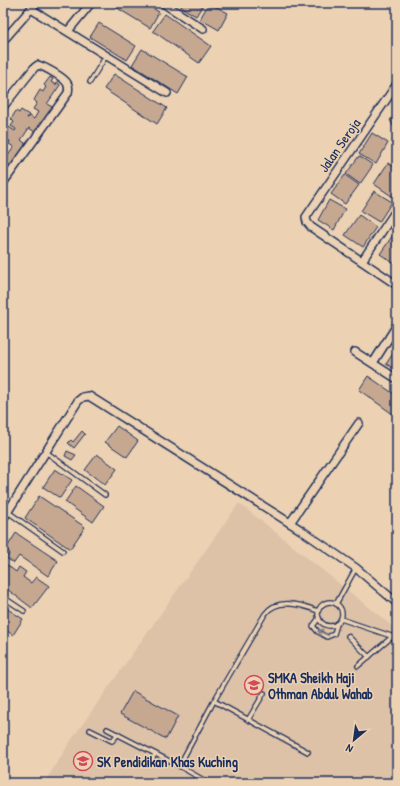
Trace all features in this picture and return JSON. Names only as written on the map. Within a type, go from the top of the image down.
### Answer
[{"type":"street","points":[[4,39],[36,3]]},
{"type":"street","points":[[68,31],[91,3]]},
{"type":"street","points":[[163,3],[203,29]]},
{"type":"street","points":[[31,9],[167,93]]},
{"type":"street","points":[[3,106],[38,65],[45,67],[67,82],[69,88],[68,93],[3,183]]},
{"type":"street","name":"Jalan Seroja","points":[[362,261],[311,227],[307,222],[306,217],[396,88]]},
{"type":"street","points":[[397,209],[362,261],[397,284]]},
{"type":"street","points":[[373,364],[397,325]]},
{"type":"street","points":[[355,352],[397,379]]},
{"type":"street","points":[[3,519],[78,401],[82,397],[90,396],[290,522],[356,568],[397,603]]},
{"type":"street","points":[[290,522],[359,423]]},
{"type":"lane","points":[[90,82],[106,56]]},
{"type":"lane","points":[[46,452],[105,495]]},
{"type":"lane","points":[[8,512],[63,551]]},
{"type":"lane","points":[[336,604],[356,568]]},
{"type":"lane","points":[[3,597],[24,611]]},
{"type":"lane","points":[[319,618],[313,626],[318,632],[327,637],[334,634],[337,624],[341,620],[342,614],[340,608],[331,602],[325,603],[321,606],[318,611],[319,618],[323,624],[330,626],[337,624]]},
{"type":"lane","points":[[179,766],[214,702],[269,608],[287,604],[306,606],[318,611]]},
{"type":"lane","points":[[341,620],[395,637]]},
{"type":"lane","points":[[348,636],[369,657]]},
{"type":"lane","points":[[358,666],[395,637]]},
{"type":"lane","points":[[248,720],[264,693]]},
{"type":"lane","points":[[214,702],[308,752]]},
{"type":"lane","points":[[107,729],[209,783]]},
{"type":"lane","points":[[90,730],[112,741],[118,734]]},
{"type":"lane","points":[[151,762],[155,754]]},
{"type":"shaded area","name":"SMKA Sheikh Haji Othman Abdul Wahab","points":[[239,503],[397,630],[397,783],[44,783],[72,739]]},
{"type":"building","points":[[109,3],[144,3],[159,12],[150,28]]},
{"type":"building","points":[[183,3],[204,3],[196,16],[181,7]]},
{"type":"building","points":[[209,3],[228,13],[219,30],[200,19]]},
{"type":"building","points":[[165,14],[211,46],[199,63],[153,31]]},
{"type":"building","points":[[99,23],[136,46],[127,60],[90,37]]},
{"type":"building","points":[[142,49],[188,77],[178,94],[132,65]]},
{"type":"building","points":[[114,74],[167,108],[157,124],[104,89]]},
{"type":"building","points":[[50,77],[53,79],[51,82],[56,85],[57,82],[60,85],[47,104],[52,107],[53,111],[59,111],[52,122],[46,118],[41,137],[33,135],[35,132],[29,128],[21,140],[25,143],[25,145],[28,144],[33,149],[24,158],[17,157],[22,161],[13,173],[7,169],[10,165],[4,161],[3,162],[3,155],[7,157],[14,147],[9,144],[10,141],[3,140],[3,133],[7,126],[15,131],[16,129],[11,126],[14,122],[11,119],[16,111],[19,113],[21,110],[29,115],[27,118],[30,116],[34,119],[38,112],[33,109],[37,103],[34,100],[40,90],[43,92],[46,87],[44,85]]},
{"type":"building","points":[[397,116],[397,133],[390,120]]},
{"type":"building","points":[[372,133],[388,143],[376,164],[359,154]]},
{"type":"building","points":[[359,156],[373,165],[360,184],[346,174]]},
{"type":"building","points":[[388,163],[397,169],[396,199],[374,184]]},
{"type":"building","points":[[345,175],[359,185],[345,204],[331,194]]},
{"type":"building","points":[[374,191],[392,202],[379,222],[361,211]]},
{"type":"building","points":[[329,200],[345,209],[334,230],[318,220]]},
{"type":"building","points":[[359,215],[376,227],[363,247],[345,235]]},
{"type":"building","points":[[397,229],[397,262],[395,264],[380,254]]},
{"type":"building","points":[[396,349],[397,350],[397,370],[386,364]]},
{"type":"building","points":[[368,376],[397,396],[397,417],[359,390]]},
{"type":"building","points":[[117,426],[138,441],[127,457],[105,442]]},
{"type":"building","points":[[82,431],[85,434],[74,448],[68,443],[71,440],[73,442]]},
{"type":"building","points":[[67,451],[76,455],[72,460],[65,456]]},
{"type":"building","points":[[97,454],[117,469],[105,485],[85,470]]},
{"type":"building","points":[[55,469],[72,480],[60,498],[43,487]]},
{"type":"building","points":[[76,486],[104,506],[93,522],[65,502]]},
{"type":"building","points":[[39,496],[85,527],[70,549],[25,518]]},
{"type":"building","points":[[16,533],[58,561],[48,576],[19,556],[14,563],[6,558],[10,553],[6,549]]},
{"type":"building","points":[[3,562],[16,572],[19,567],[26,572],[23,577],[31,583],[36,577],[49,586],[32,608],[3,586]]},
{"type":"building","points":[[3,606],[23,619],[13,635],[3,628]]},
{"type":"building","points":[[133,691],[178,716],[166,739],[120,714]]},
{"type":"place","name":"SMKA Sheikh Haji Othman Abdul Wahab","points":[[254,685]]},
{"type":"place","name":"SK Pendidikan Khas Kuching","points":[[83,761]]}]
